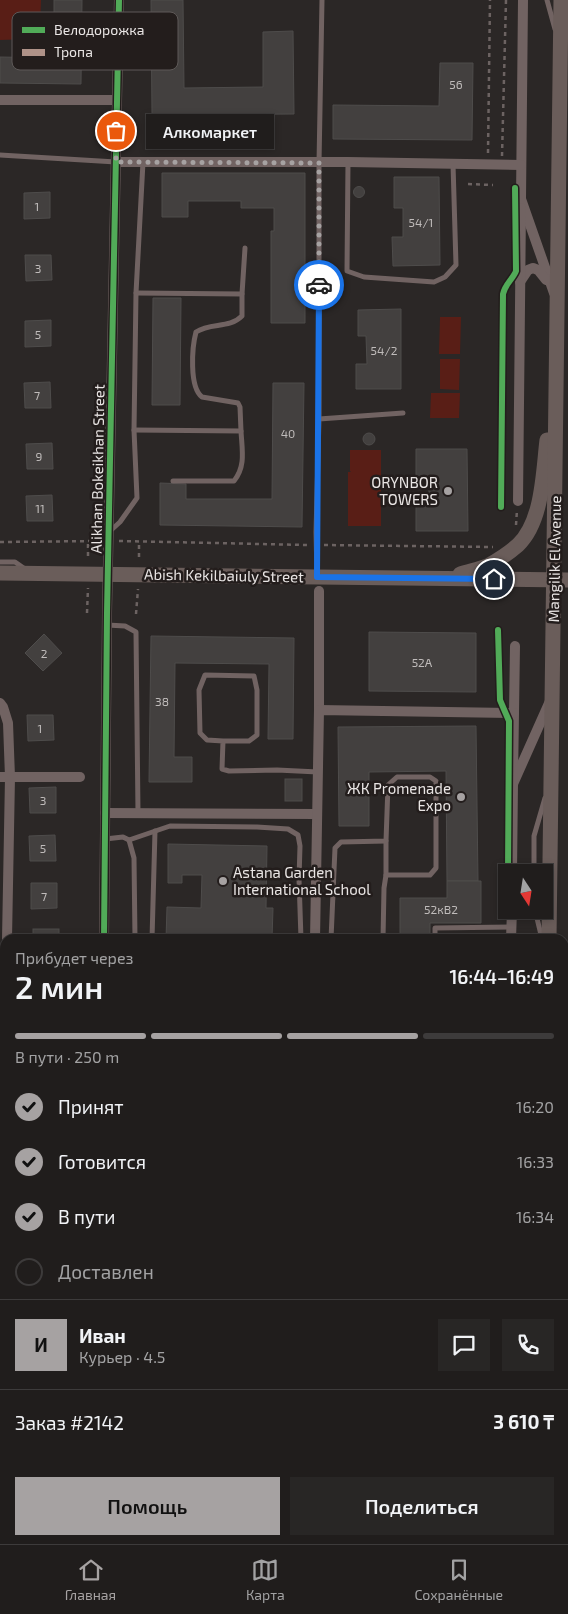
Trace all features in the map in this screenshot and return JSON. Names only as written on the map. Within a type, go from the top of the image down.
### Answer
[{"type":"main road","name":"Mangilik El Avenue","points":[[549,934],[552,695],[561,580],[556,371],[561,0]]},
{"type":"main road","points":[[446,578],[488,565],[517,546],[525,536],[535,516],[540,496],[556,371]]},
{"type":"main road","name":"Abish Kekilbaiuly Street","points":[[0,572],[108,574],[318,584],[446,578],[561,580]]},
{"type":"street","points":[[518,501],[523,0]]},
{"type":"street","name":"Alikhan Bokeikhan Street","points":[[104,934],[106,625],[118,70]]},
{"type":"street","points":[[0,100],[117,100]]},
{"type":"street","points":[[116,162],[348,162],[522,165]]},
{"type":"street","points":[[521,200],[557,303]]},
{"type":"street","points":[[520,283],[528,270],[533,268],[538,270],[557,303]]},
{"type":"street","points":[[315,934],[319,710],[318,584]]},
{"type":"street","points":[[512,864],[515,646]]},
{"type":"street","points":[[513,784],[552,695]]},
{"type":"street","points":[[0,703],[8,723],[5,777],[4,912],[6,934]]},
{"type":"street","points":[[319,710],[514,713]]},
{"type":"street","points":[[5,777],[80,777]]},
{"type":"street","points":[[105,813],[317,814]]},
{"type":"street","points":[[512,919],[512,934]]},
{"type":"lane","points":[[318,584],[316,532],[319,419],[319,163],[322,0]]},
{"type":"lane","points":[[548,0],[560,49]]},
{"type":"lane","points":[[0,154],[116,162]]},
{"type":"lane","points":[[108,537],[137,498],[134,430],[136,293],[144,162]]},
{"type":"lane","points":[[348,162],[347,271],[364,277],[434,282],[445,278],[456,265],[453,164]]},
{"type":"lane","points":[[173,481],[234,481],[242,466],[240,406],[238,403],[202,397],[197,394],[193,345],[196,332],[205,326],[237,322],[242,316],[245,248]]},
{"type":"lane","points":[[136,293],[242,294]]},
{"type":"lane","points":[[319,419],[403,413]]},
{"type":"lane","points":[[134,430],[241,432]]},
{"type":"lane","points":[[0,562],[15,562],[32,573]]},
{"type":"lane","points":[[106,625],[125,626],[136,632],[138,813]]},
{"type":"lane","points":[[205,675],[254,676],[257,690],[256,735],[249,741],[223,741],[207,740],[200,733],[199,690],[205,675]]},
{"type":"lane","points":[[223,741],[222,769],[229,771],[277,770],[318,772]]},
{"type":"lane","points":[[534,864],[534,836],[551,773]]},
{"type":"lane","points":[[383,934],[388,785],[397,777],[430,777],[436,781],[436,868],[430,875],[386,875]]},
{"type":"lane","points":[[106,839],[123,837],[129,840],[170,826],[288,829],[298,835],[300,846],[300,934]]},
{"type":"lane","points":[[152,934],[155,831]]},
{"type":"lane","points":[[129,840],[134,858],[135,934]]},
{"type":"lane","points":[[331,934],[335,848],[341,842],[386,841]]},
{"type":"lane","points":[[537,919],[541,934]]},
{"type":"lane","points":[[435,934],[435,928],[512,927]]},
{"type":"path","points":[[488,154],[490,0]]},
{"type":"path","points":[[502,165],[506,0]]},
{"type":"path","points":[[468,184],[493,185]]},
{"type":"path","points":[[515,529],[518,501]]},
{"type":"path","points":[[0,542],[88,541],[108,537],[139,542],[494,547]]},
{"type":"path","points":[[88,541],[88,556]]},
{"type":"path","points":[[139,542],[139,557]]},
{"type":"path","points":[[88,588],[88,613]]},
{"type":"path","points":[[136,614],[138,589]]},
{"type":"shaded area","points":[[0,0],[41,0],[41,12],[12,12],[12,40],[0,40]]},
{"type":"shaded area","points":[[440,317],[461,317],[460,354],[439,354]]},
{"type":"shaded area","points":[[440,359],[460,359],[459,390],[440,389]]},
{"type":"shaded area","points":[[431,393],[460,393],[459,418],[430,418]]},
{"type":"shaded area","points":[[350,450],[381,450],[381,526],[348,526],[348,472],[351,472]]},
{"type":"building","points":[[54,0],[82,0],[82,12],[54,12]]},
{"type":"building","points":[[151,0],[183,0],[184,88],[263,87],[263,32],[293,31],[294,114],[152,115],[152,70],[178,70],[178,12],[151,12]]},
{"type":"building","points":[[0,57],[12,57],[12,70],[81,70],[81,84],[0,83]]},
{"type":"building","points":[[440,63],[473,63],[472,140],[333,139],[333,105],[439,106]]},
{"type":"building","points":[[162,173],[305,173],[305,323],[271,323],[271,231],[274,231],[274,208],[241,208],[241,201],[188,201],[188,217],[162,217]]},
{"type":"building","points":[[394,177],[439,177],[440,265],[393,266],[392,237],[403,237],[403,208],[394,208]]},
{"type":"building","points":[[357,187],[361,187],[364,192],[363,196],[357,197],[354,194],[354,190]]},
{"type":"building","points":[[50,192],[50,218],[24,219],[24,193]]},
{"type":"building","points":[[25,255],[51,255],[52,280],[26,281]]},
{"type":"building","points":[[153,298],[181,298],[180,405],[152,405]]},
{"type":"building","points":[[401,309],[401,389],[356,389],[356,364],[367,364],[366,336],[358,336],[358,310]]},
{"type":"building","points":[[51,320],[51,346],[25,347],[25,321]]},
{"type":"building","points":[[50,382],[51,408],[25,408],[24,383]]},
{"type":"building","points":[[273,383],[304,383],[302,527],[160,525],[160,483],[186,484],[186,499],[272,499]]},
{"type":"building","points":[[369,433],[375,439],[369,445],[363,439]]},
{"type":"building","points":[[52,443],[53,469],[27,469],[26,444]]},
{"type":"building","name":"ORYNBOR TOWERS","points":[[416,449],[467,449],[468,531],[416,531],[416,503],[429,502],[429,479],[416,479]]},
{"type":"building","points":[[52,495],[53,521],[27,521],[26,496]]},
{"type":"building","points":[[369,632],[476,633],[476,692],[369,691]]},
{"type":"building","points":[[44,634],[62,653],[43,671],[25,653]]},
{"type":"building","points":[[151,636],[294,638],[293,739],[268,739],[269,664],[175,663],[174,757],[192,757],[192,782],[149,782]]},
{"type":"building","points":[[27,715],[53,715],[54,740],[28,741]]},
{"type":"building","name":"ЖК Promenade Expo","points":[[476,726],[478,881],[447,881],[446,771],[369,772],[369,826],[339,826],[338,727]]},
{"type":"building","points":[[285,779],[302,779],[302,801],[285,801]]},
{"type":"building","points":[[56,787],[56,813],[30,813],[29,788]]},
{"type":"building","points":[[55,835],[56,861],[30,861],[29,836]]},
{"type":"building","points":[[168,844],[267,846],[266,908],[273,908],[272,934],[166,934],[167,907],[201,908],[202,875],[182,875],[182,883],[168,883]]},
{"type":"building","points":[[447,881],[481,881],[481,923],[430,923],[430,934],[400,934],[400,898],[447,898]]},
{"type":"building","points":[[31,883],[57,883],[57,908],[31,909]]},
{"type":"building","points":[[33,929],[59,929],[59,934],[33,934]]},
{"type":"cycle path","points":[[119,0],[119,12]]},
{"type":"cycle path","points":[[104,934],[107,613],[118,70]]},
{"type":"cycle path","points":[[501,507],[503,294],[505,287],[516,271],[515,188]]},
{"type":"cycle path","points":[[498,630],[500,700],[509,721],[508,864]]},
{"type":"way so far","points":[[116,131],[116,162],[319,163],[319,285]]},
{"type":"place","name":"Алкомаркет","points":[[116,131]]},
{"type":"place","name":"ORYNBOR TOWERS","points":[[448,491]]},
{"type":"place","name":"ЖК Promenade Expo","points":[[461,797]]},
{"type":"place","name":"Astana Garden International School","points":[[223,881]]},
{"type":"route","points":[[319,285],[317,577],[494,579]]}]
